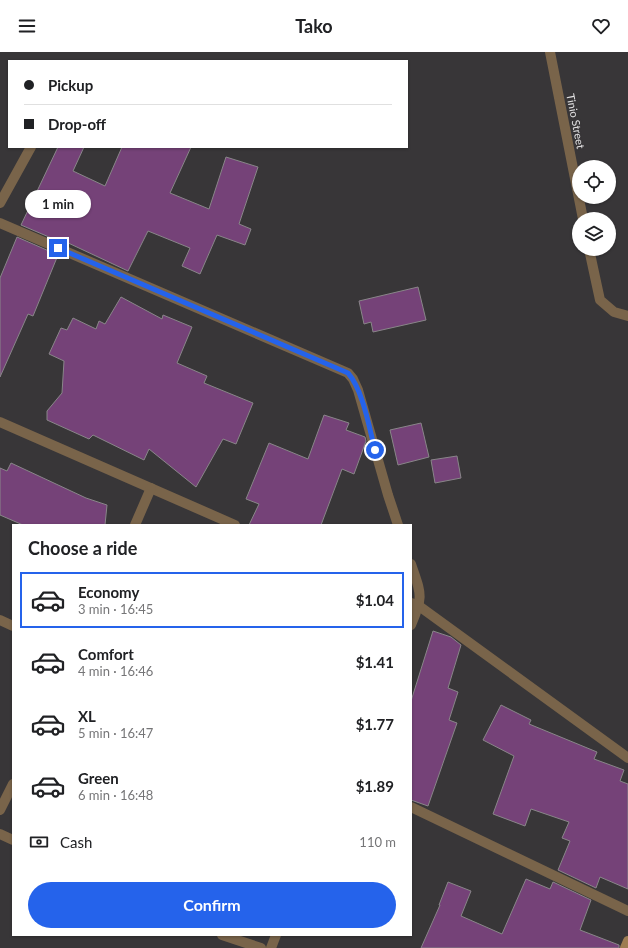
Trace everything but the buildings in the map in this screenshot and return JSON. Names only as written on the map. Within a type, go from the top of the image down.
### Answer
[{"type":"street","name":"Tinio Street","points":[[550,52],[582,212]]},
{"type":"street","points":[[0,203],[30,148]]},
{"type":"street","points":[[0,223],[348,373],[353,379],[358,390],[398,524]]},
{"type":"street","points":[[591,256],[600,300],[614,312],[628,316]]},
{"type":"street","points":[[0,422],[233,524]]},
{"type":"street","points":[[135,524],[151,488]]},
{"type":"street","points":[[412,567],[420,591],[412,620]]},
{"type":"street","points":[[415,605],[628,758]]},
{"type":"street","points":[[0,620],[12,626]]},
{"type":"street","points":[[0,810],[12,786]]},
{"type":"street","points":[[412,807],[628,911]]},
{"type":"street","points":[[0,834],[12,840]]},
{"type":"street","points":[[225,936],[260,948]]},
{"type":"street","points":[[271,948],[276,936]]},
{"type":"street","points":[[625,948],[628,941]]},
{"type":"route","points":[[58,248],[348,373],[353,379],[358,390],[375,450]]}]
